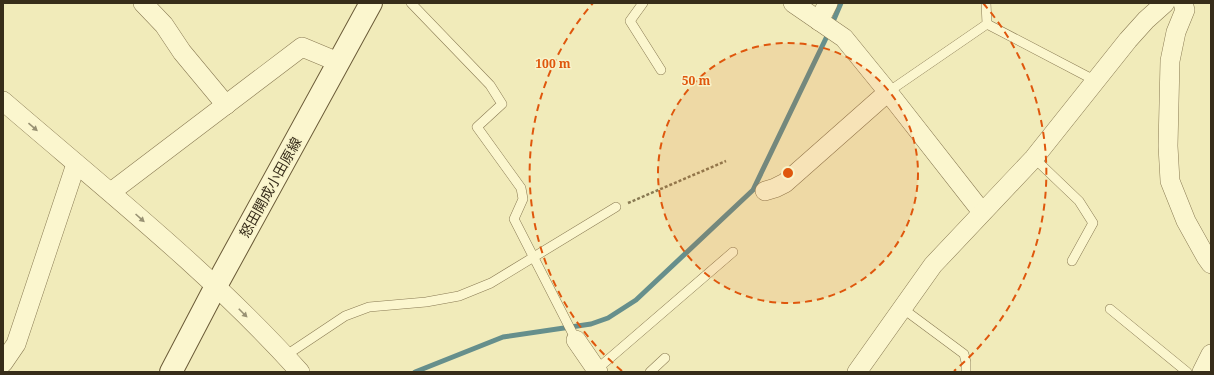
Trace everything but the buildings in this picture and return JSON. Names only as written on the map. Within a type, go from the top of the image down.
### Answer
[{"type":"main road","name":"怒田開成小田原線","points":[[171,372],[216,286],[371,3]]},
{"type":"street","points":[[144,3],[164,25],[182,52],[226,105]]},
{"type":"street","points":[[793,3],[844,38],[982,212]]},
{"type":"street","points":[[819,21],[828,3]]},
{"type":"street","points":[[857,372],[932,265],[1034,158],[1128,40],[1146,20],[1165,3]]},
{"type":"street","points":[[1183,3],[1185,10],[1176,32],[1170,61],[1168,146],[1170,180],[1186,221],[1211,264]]},
{"type":"street","points":[[111,192],[302,47],[338,62]]},
{"type":"street","points":[[765,191],[785,183],[888,92]]},
{"type":"street","points":[[3,101],[111,192],[216,286],[300,372]]},
{"type":"street","points":[[3,363],[16,344],[76,164]]},
{"type":"street","points":[[576,340],[597,371]]},
{"type":"street","points":[[1202,372],[1211,354]]},
{"type":"lane","points":[[411,3],[490,85],[502,104],[477,127],[521,188],[523,199],[514,219],[576,340]]},
{"type":"lane","points":[[643,3],[630,21],[661,70]]},
{"type":"lane","points":[[986,3],[986,24]]},
{"type":"lane","points":[[986,24],[1096,81]]},
{"type":"lane","points":[[888,92],[986,24]]},
{"type":"lane","points":[[1034,158],[1080,201],[1093,223],[1072,261]]},
{"type":"lane","points":[[285,356],[345,316],[368,307],[426,302],[459,296],[491,283],[616,208]]},
{"type":"lane","points":[[597,371],[732,252]]},
{"type":"lane","points":[[902,308],[964,354],[966,372]]},
{"type":"lane","points":[[1110,309],[1187,372]]},
{"type":"lane","points":[[650,372],[666,358]]},
{"type":"path","points":[[616,208],[726,161]]},
{"type":"waterway","points":[[832,24],[841,3]]},
{"type":"waterway","points":[[415,372],[503,337],[591,324],[608,318],[636,300],[753,190],[829,32]]}]
